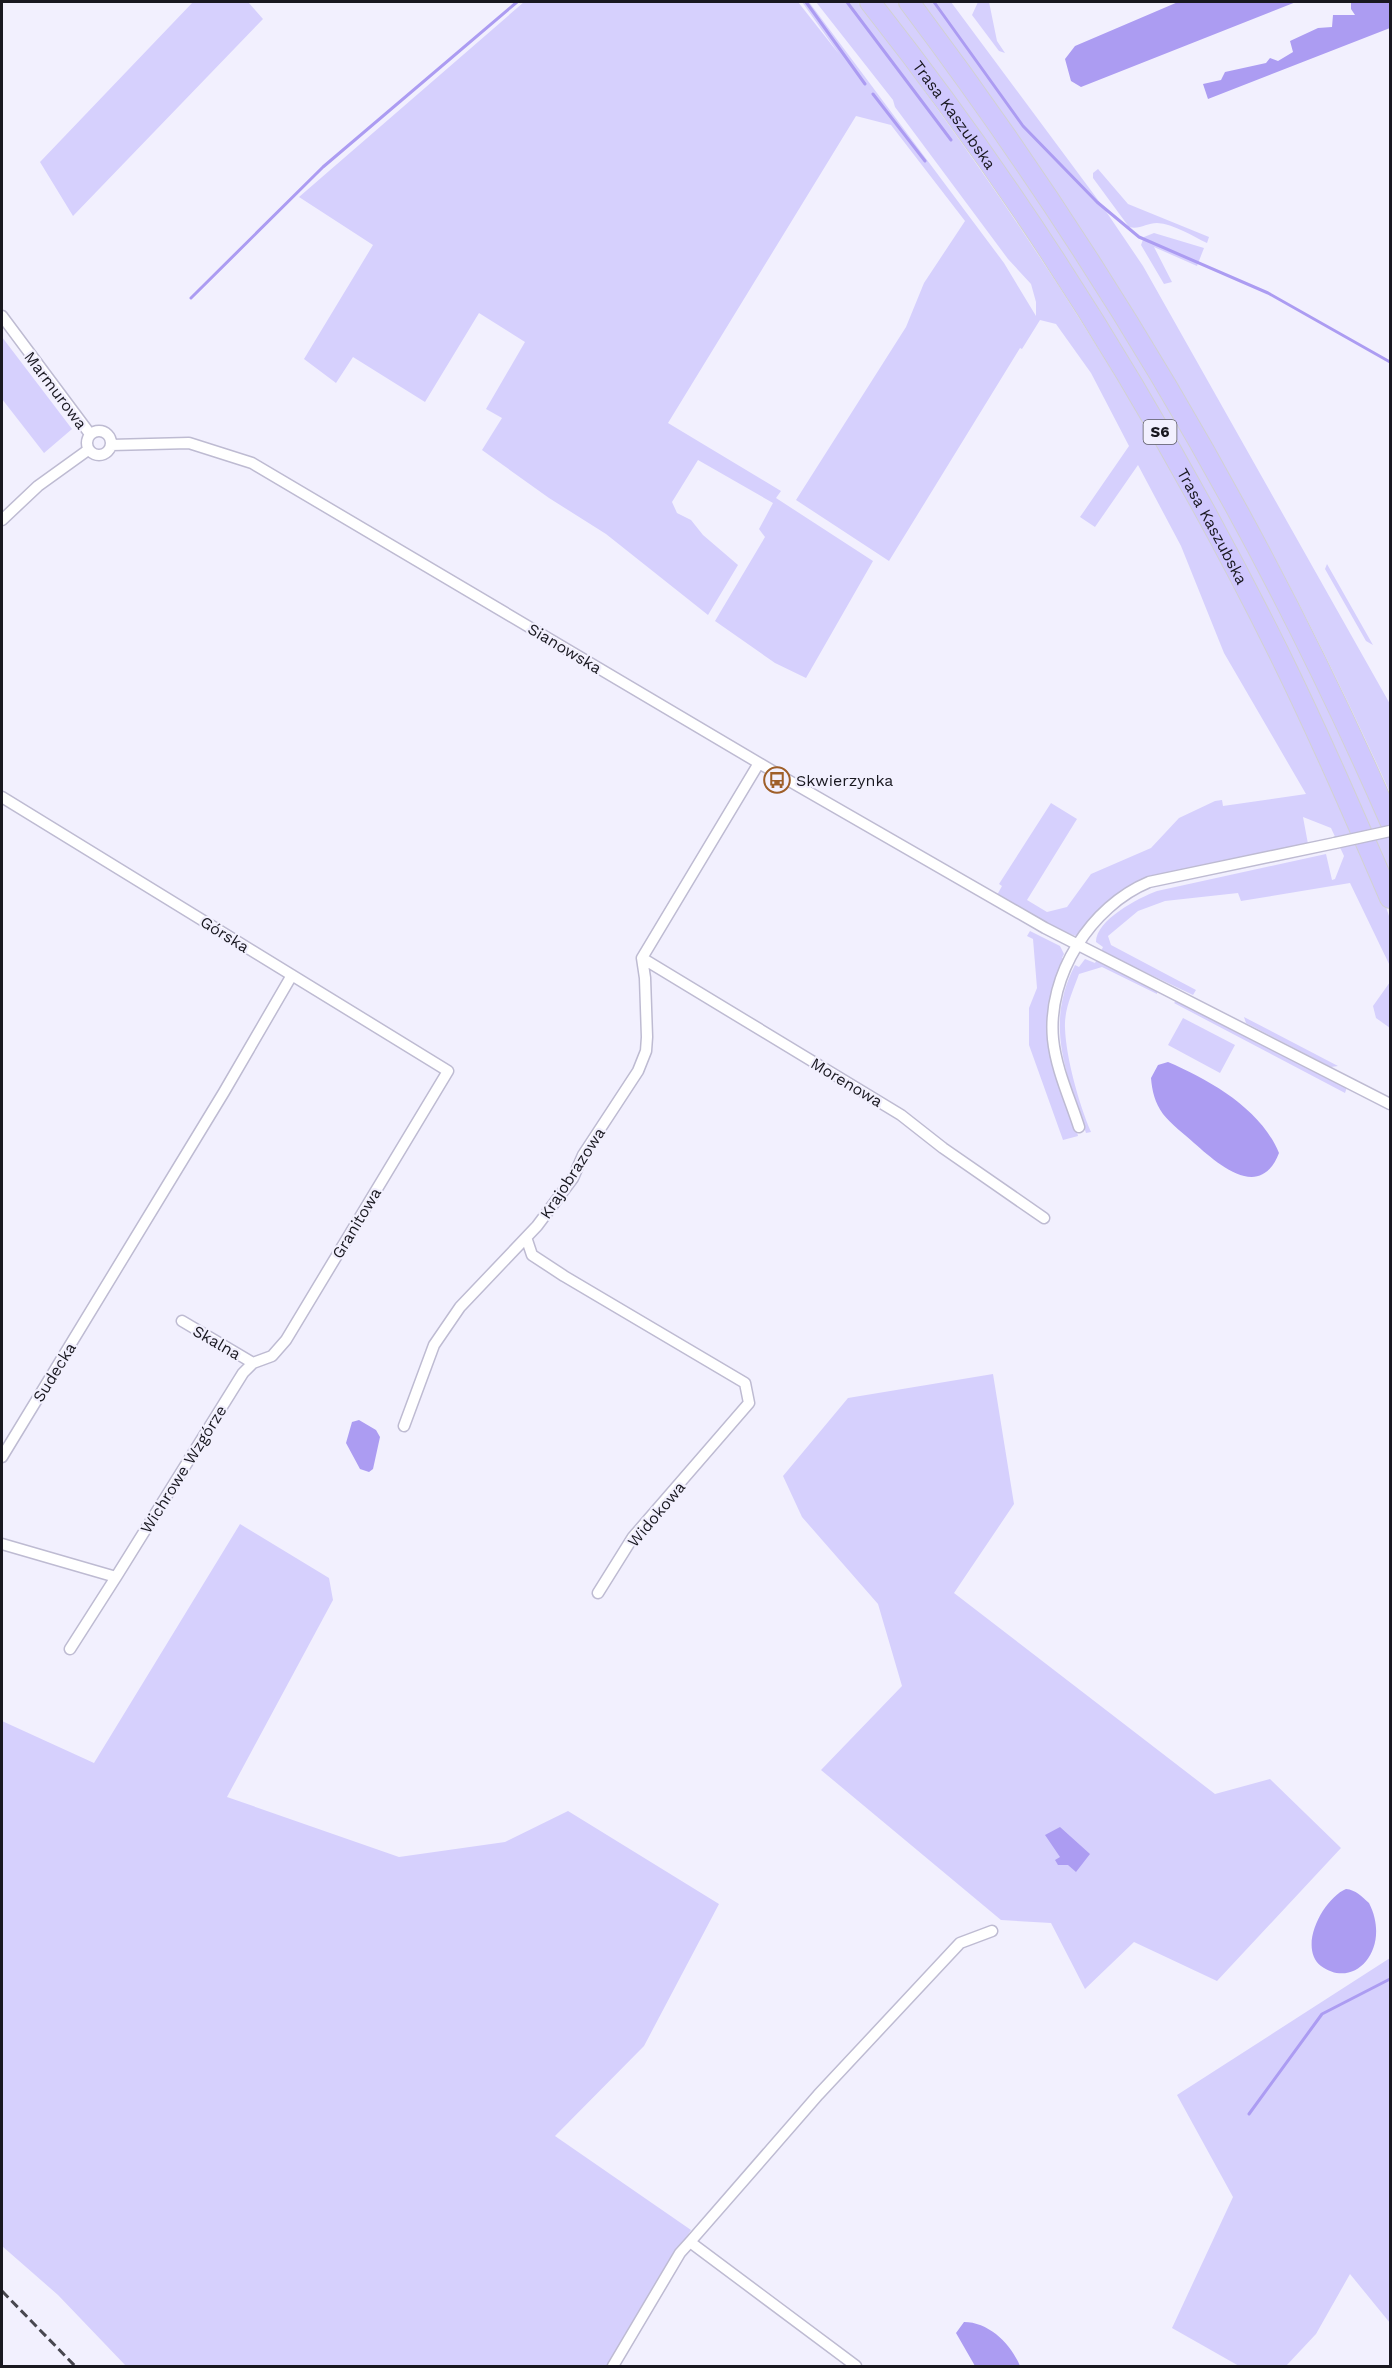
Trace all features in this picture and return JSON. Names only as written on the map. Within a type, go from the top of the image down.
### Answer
[{"type":"highway","name":"Trasa Kaszubska","points":[[870,2],[988,160],[1115,356],[1172,453],[1279,652],[1390,898]]},
{"type":"highway","name":"Trasa Kaszubska","points":[[909,2],[1006,134],[1068,225],[1193,428],[1309,645],[1390,821]]},
{"type":"street","name":"Marmurowa","points":[[2,316],[90,434]]},
{"type":"street","points":[[98,431],[106,433],[111,445],[102,455],[95,455],[88,450],[86,442],[90,434],[98,431]]},
{"type":"street","name":"Sianowska","points":[[111,445],[189,443],[252,463],[1004,905],[1390,1104]]},
{"type":"street","points":[[2,520],[38,486],[88,450]]},
{"type":"street","points":[[642,958],[759,763]]},
{"type":"street","name":"Górska","points":[[2,797],[146,888],[447,1071]]},
{"type":"street","points":[[1079,1127],[1058,1063],[1052,1026],[1060,984],[1087,930],[1111,903],[1149,882],[1390,831]]},
{"type":"street","name":"Morenowa","points":[[642,958],[901,1115],[1044,1218]]},
{"type":"street","name":"Krajobrazowa","points":[[404,1426],[434,1345],[460,1307],[527,1240],[573,1178],[583,1155],[638,1071],[647,1037],[642,958]]},
{"type":"street","name":"Sudecka","points":[[2,1457],[106,1288],[292,975]]},
{"type":"street","name":"Granitowa","points":[[253,1363],[272,1356],[286,1340],[447,1071]]},
{"type":"street","name":"Widokowa","points":[[527,1240],[532,1255],[564,1276],[745,1383],[748,1403],[696,1467],[633,1537],[598,1593]]},
{"type":"street","name":"Skalna","points":[[182,1321],[253,1363]]},
{"type":"street","name":"Wichrowe Wzgórze","points":[[70,1649],[243,1373],[253,1363]]},
{"type":"street","points":[[2,1544],[116,1578]]},
{"type":"street","points":[[613,2367],[680,2253],[818,2095],[960,1943],[992,1931]]},
{"type":"street","points":[[690,2242],[856,2367]]},
{"type":"shaded area","points":[[193,2],[248,2],[263,19],[73,216],[40,162]]},
{"type":"shaded area","points":[[524,2],[798,2],[839,54],[802,2],[809,2],[1004,263],[1036,316],[1036,302],[1031,284],[1008,259],[895,107],[893,100],[816,2],[858,2],[989,181],[1051,274],[1167,463],[1220,559],[1271,658],[1375,877],[1389,916],[1390,966],[1350,883],[1241,901],[1238,893],[1165,901],[1138,911],[1108,936],[1111,945],[1196,990],[1193,995],[1101,951],[1103,947],[1096,942],[1098,934],[1110,918],[1129,904],[1157,891],[1326,854],[1332,880],[1335,879],[1344,856],[1331,828],[1303,817],[1308,844],[1143,880],[1107,902],[1076,936],[1057,929],[997,895],[1002,886],[999,884],[1051,803],[1077,819],[1027,900],[1047,912],[1067,907],[1091,874],[1151,848],[1179,818],[1215,801],[1222,800],[1223,806],[1306,794],[1224,653],[1181,546],[1138,465],[1095,527],[1080,517],[1129,446],[1091,373],[1056,324],[1040,320],[1022,349],[1020,348],[889,561],[796,500],[906,327],[924,283],[965,221],[891,125],[856,116],[668,423],[781,491],[776,498],[873,561],[806,678],[775,663],[715,621],[765,537],[759,529],[773,503],[698,460],[672,502],[677,513],[691,520],[703,535],[738,565],[708,615],[606,534],[549,498],[482,450],[502,418],[486,409],[525,342],[479,313],[425,402],[353,357],[336,383],[304,359],[373,245],[299,197]]},
{"type":"shaded area","points":[[878,2],[901,2],[1040,196],[1210,471],[1390,832],[1390,878],[1233,550]]},
{"type":"shaded area","points":[[921,2],[951,2],[1101,204],[1143,266],[1390,704],[1390,793],[1289,585],[1235,484],[1177,384],[1117,286],[1054,190],[989,95]]},
{"type":"shaded area","points":[[978,2],[989,2],[997,41],[1005,53],[999,51],[972,15]]},
{"type":"shaded area","points":[[1178,2],[1296,2],[1081,87],[1071,81],[1065,59],[1075,46]]},
{"type":"shaded area","points":[[1351,2],[1390,2],[1390,28],[1208,99],[1203,84],[1221,80],[1225,72],[1266,63],[1270,58],[1278,61],[1293,52],[1290,41],[1318,28],[1332,27],[1333,15],[1355,15],[1351,9]]},
{"type":"shaded area","points":[[1098,169],[1128,204],[1209,237],[1207,243],[1163,224],[1153,223],[1136,228],[1129,227],[1093,178],[1093,173]]},
{"type":"shaded area","points":[[1154,233],[1204,248],[1197,266],[1154,247],[1172,282],[1164,284],[1141,245],[1144,237]]},
{"type":"shaded area","points":[[2,337],[72,429],[44,453],[2,399]]},
{"type":"shaded area","points":[[1327,564],[1373,645],[1366,641],[1325,569]]},
{"type":"shaded area","points":[[1030,931],[1060,946],[1064,954],[1062,958],[1066,960],[1050,1005],[1078,1136],[1063,1140],[1029,1045],[1029,1008],[1037,988],[1033,939],[1027,936]]},
{"type":"shaded area","points":[[1085,959],[1095,963],[1097,959],[1157,992],[1157,994],[1102,967],[1079,974],[1067,1007],[1065,1028],[1074,1081],[1091,1132],[1086,1133],[1066,1070],[1060,1029],[1061,1008],[1066,987],[1075,965],[1079,967]]},
{"type":"shaded area","points":[[1390,982],[1390,1028],[1376,1018],[1373,1006]]},
{"type":"shaded area","points":[[1177,1000],[1347,1087],[1345,1093],[1174,1003]]},
{"type":"shaded area","points":[[1244,1017],[1338,1066],[1331,1067],[1246,1023]]},
{"type":"shaded area","points":[[1183,1018],[1235,1045],[1220,1073],[1168,1045]]},
{"type":"shaded area","points":[[1168,1062],[1217,1087],[1260,1123],[1271,1137],[1279,1153],[1271,1168],[1261,1175],[1250,1177],[1226,1168],[1163,1114],[1153,1092],[1151,1078],[1158,1065]]},
{"type":"shaded area","points":[[993,1374],[1014,1504],[954,1593],[1215,1794],[1270,1779],[1341,1848],[1217,1981],[1134,1942],[1085,1989],[1051,1923],[1001,1920],[821,1770],[902,1686],[878,1604],[802,1517],[783,1476],[848,1398]]},
{"type":"shaded area","points":[[359,1420],[376,1430],[380,1437],[373,1469],[369,1472],[360,1469],[346,1443],[352,1422]]},
{"type":"shaded area","points":[[240,1524],[329,1578],[333,1600],[227,1797],[399,1857],[505,1842],[568,1811],[719,1904],[644,2046],[555,2136],[691,2230],[607,2366],[126,2366],[58,2295],[2,2246],[2,1721],[94,1763]]},
{"type":"shaded area","points":[[1060,1827],[1090,1854],[1076,1872],[1068,1865],[1058,1865],[1055,1860],[1060,1857],[1045,1835]]},
{"type":"shaded area","points":[[1346,1889],[1356,1892],[1369,1903],[1375,1920],[1376,1935],[1373,1949],[1366,1961],[1357,1969],[1346,1973],[1334,1972],[1321,1966],[1314,1958],[1312,1947],[1316,1924],[1322,1912],[1329,1902]]},
{"type":"shaded area","points":[[1390,1958],[1390,2323],[1350,2274],[1316,2334],[1286,2366],[1239,2366],[1172,2328],[1233,2197],[1177,2095]]},
{"type":"shaded area","points":[[964,2322],[982,2326],[998,2336],[1011,2350],[1020,2366],[975,2366],[956,2333]]},
{"type":"waterway","points":[[191,298],[323,167],[517,2]]},
{"type":"waterway","points":[[806,2],[865,84]]},
{"type":"waterway","points":[[847,2],[951,140]]},
{"type":"waterway","points":[[934,2],[1023,126],[1097,202],[1139,237],[1268,293],[1390,362]]},
{"type":"waterway","points":[[873,94],[925,161]]},
{"type":"waterway","points":[[1249,2114],[1322,2014],[1390,1979]]},
{"type":"railway","points":[[2,2291],[75,2366]]},
{"type":"place","name":"Skwierzynka","points":[[777,780]]}]
